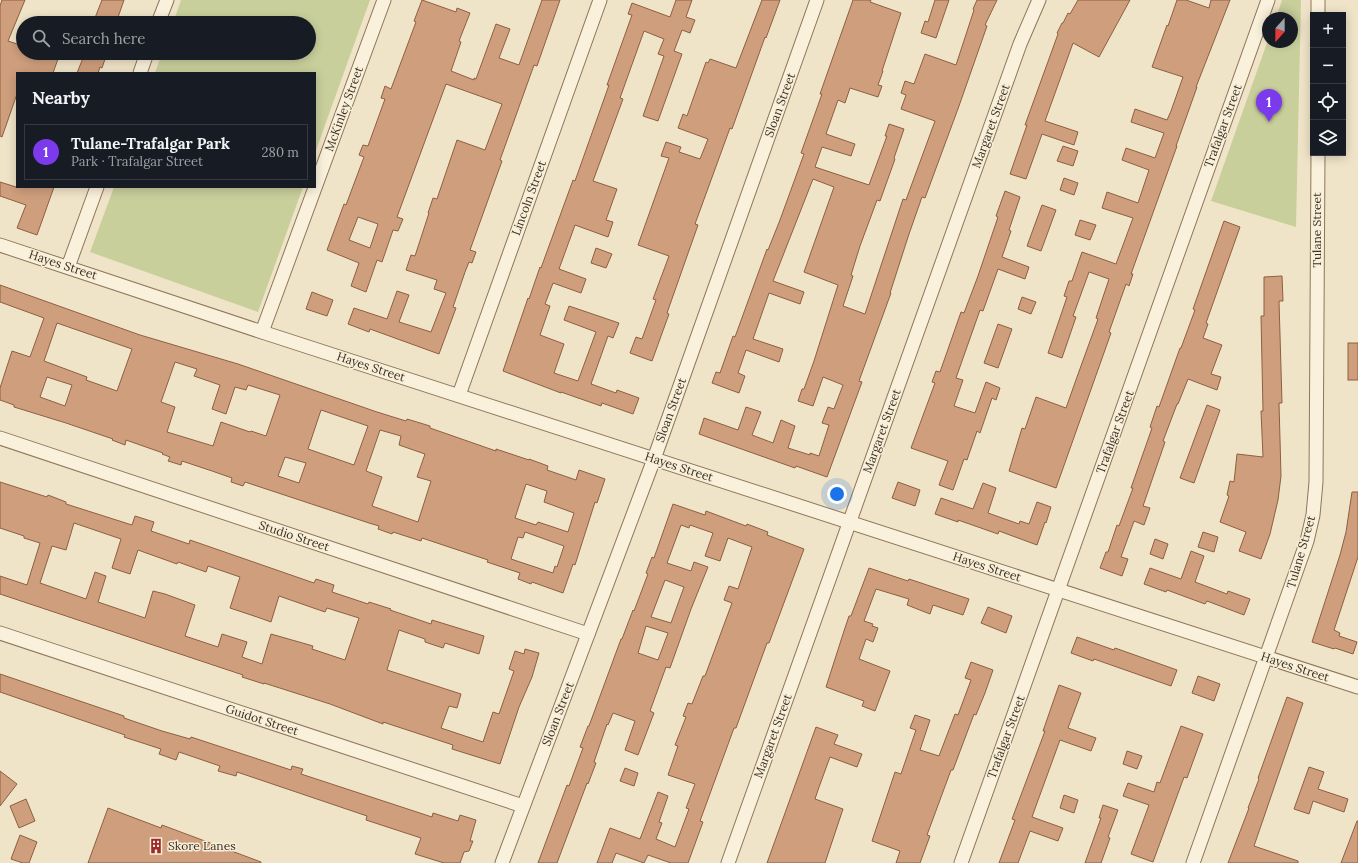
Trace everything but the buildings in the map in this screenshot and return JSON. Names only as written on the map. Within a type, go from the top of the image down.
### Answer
[{"type":"street","points":[[161,16],[167,0]]},
{"type":"street","name":"McKinley Street","points":[[316,183],[384,0]]},
{"type":"street","name":"Lincoln Street","points":[[459,395],[600,0]]},
{"type":"street","name":"Sloan Street","points":[[502,863],[654,459],[817,0]]},
{"type":"street","name":"Margaret Street","points":[[728,863],[1017,51],[1039,0]]},
{"type":"street","name":"Trafalgar Street","points":[[960,863],[1268,0]]},
{"type":"street","points":[[1318,0],[1318,12]]},
{"type":"street","points":[[140,72],[145,60]]},
{"type":"street","name":"Tulane Street","points":[[1194,863],[1307,541],[1313,515],[1316,482],[1318,156]]},
{"type":"street","points":[[68,267],[97,188]]},
{"type":"street","name":"McKinley Street","points":[[262,332],[266,317],[314,188]]},
{"type":"street","name":"Hayes Street","points":[[0,245],[262,332],[1358,687]]},
{"type":"street","name":"Studio Street","points":[[0,438],[588,634]]},
{"type":"street","name":"Guidot Street","points":[[0,633],[523,806]]},
{"type":"green space","points":[[181,0],[370,0],[316,150],[316,72],[155,72],[160,60],[316,60],[316,16],[175,16]]},
{"type":"green space","points":[[1282,0],[1301,0],[1296,227],[1211,201],[1265,48],[1298,48],[1298,12],[1278,12]]},
{"type":"green space","points":[[114,188],[303,188],[258,312],[90,252]]},
{"type":"place","name":"Tulane-Trafalgar Park","points":[[1269,122]]},
{"type":"place","name":"Skore Lanes","points":[[156,846]]}]
